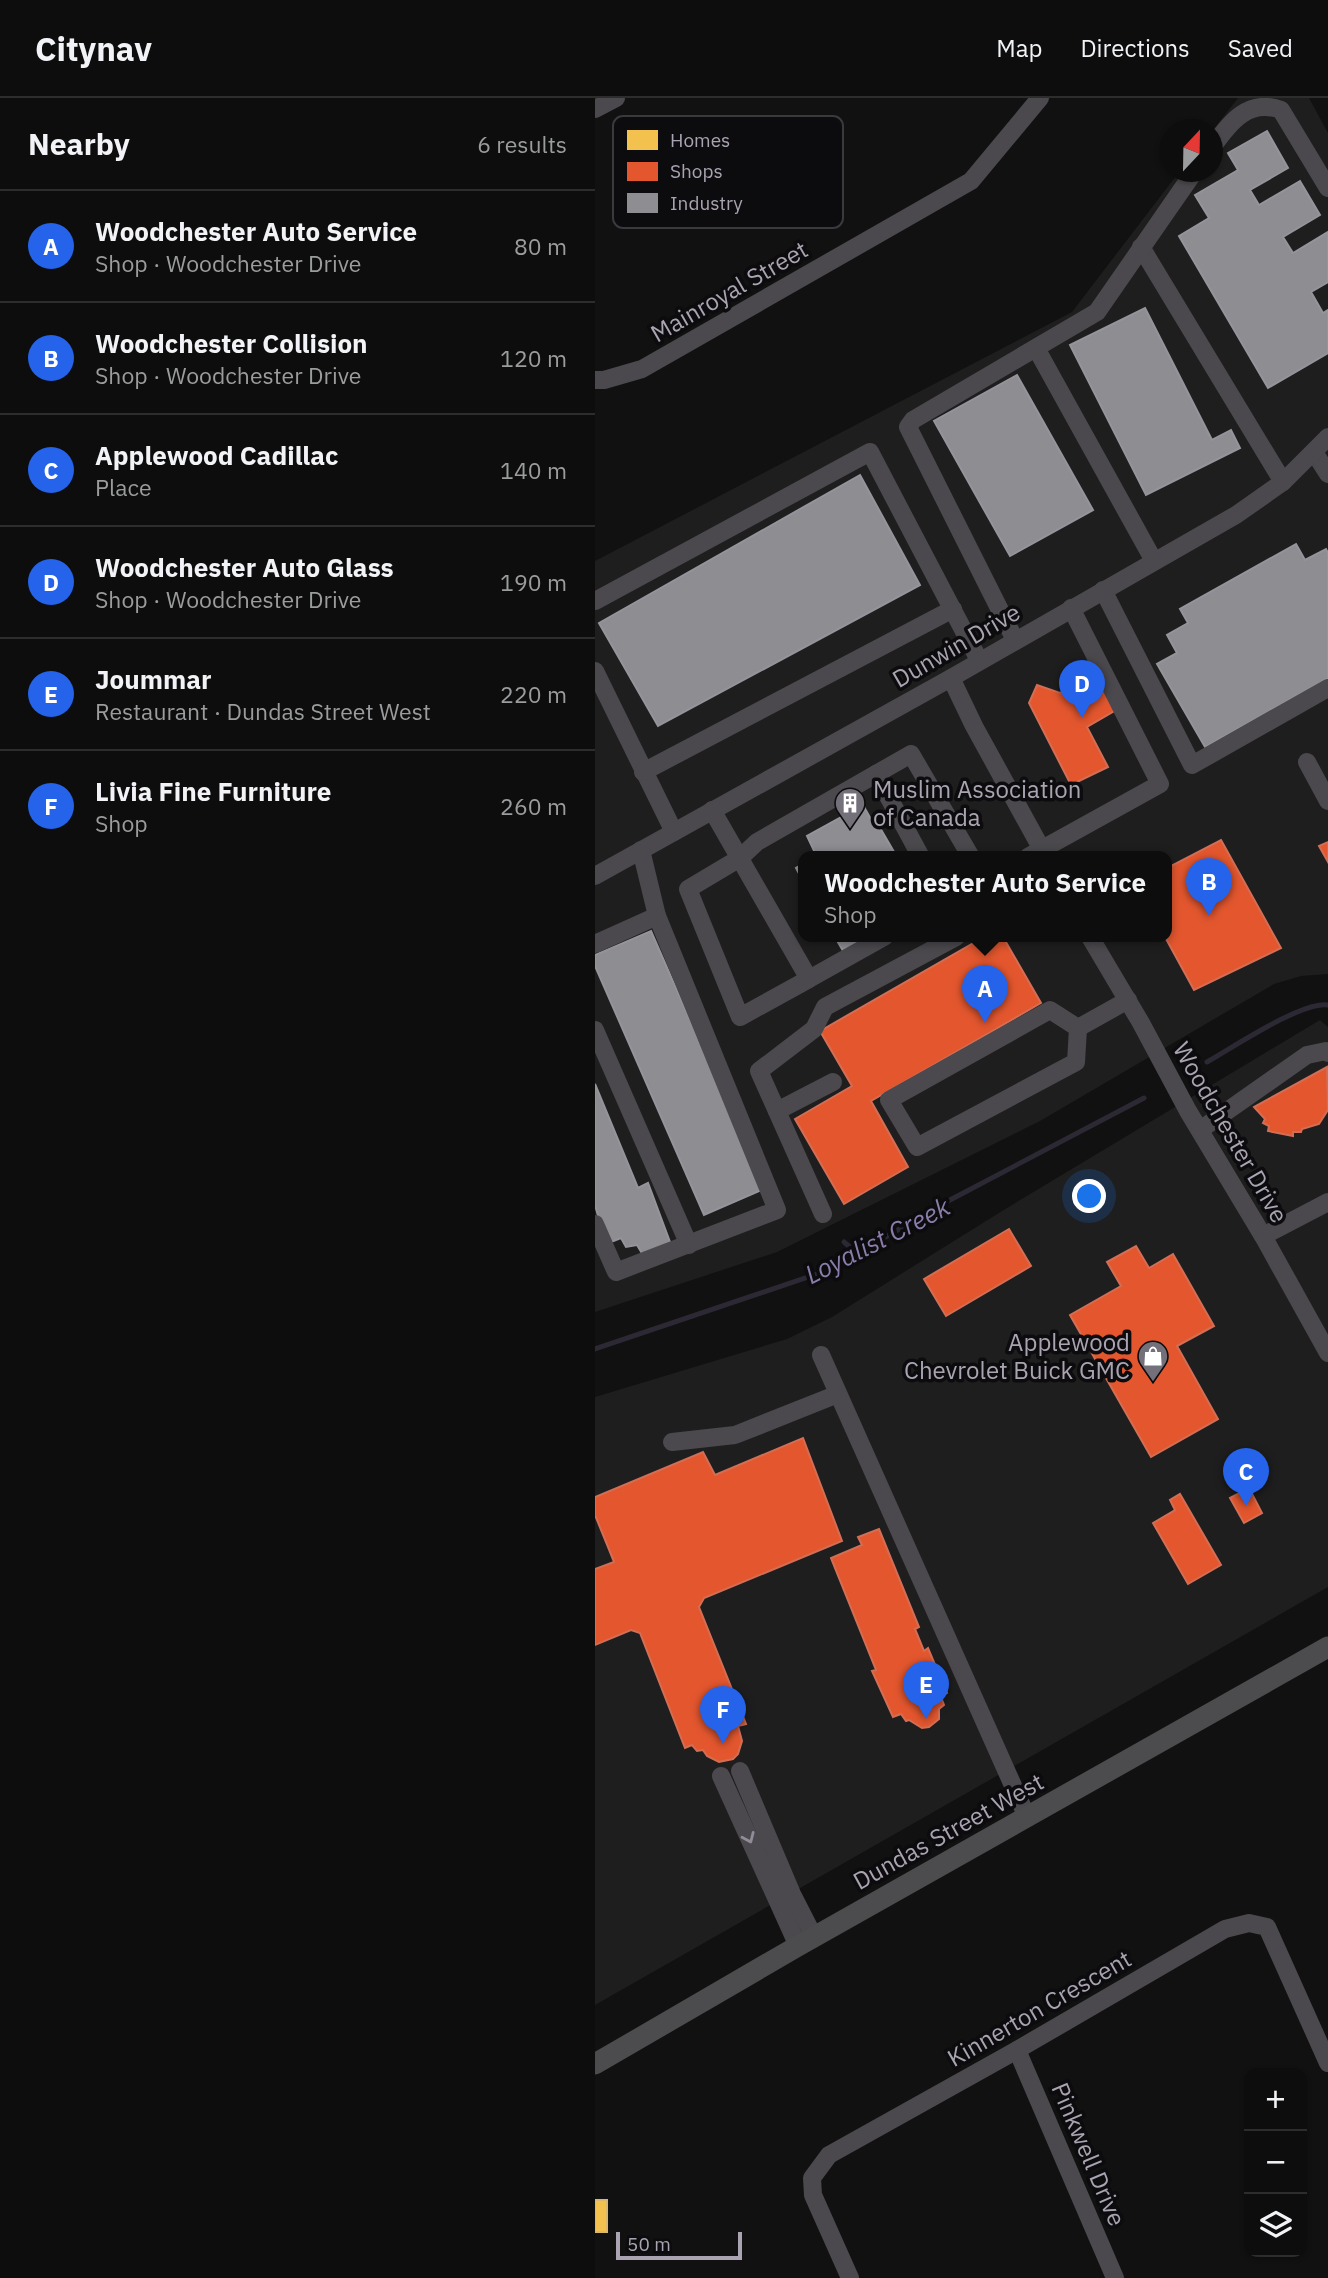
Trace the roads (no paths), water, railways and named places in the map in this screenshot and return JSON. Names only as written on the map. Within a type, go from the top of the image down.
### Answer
[{"type":"main road","name":"Dundas Street West","points":[[595,2064],[806,1941],[1328,1647]]},
{"type":"street","points":[[595,109],[616,98]]},
{"type":"street","name":"Mainroyal Street","points":[[595,380],[642,369],[971,181],[1040,98]]},
{"type":"street","points":[[1223,132],[1229,123],[1257,105],[1269,104],[1281,110],[1328,188]]},
{"type":"street","points":[[1015,640],[908,428],[913,420],[1097,312],[1187,182]]},
{"type":"street","points":[[1142,247],[1283,482]]},
{"type":"street","points":[[1036,348],[1154,561]]},
{"type":"street","name":"Dunwin Drive","points":[[595,876],[1236,516],[1283,482],[1328,437]]},
{"type":"street","points":[[595,601],[870,452],[979,660]]},
{"type":"street","points":[[1314,452],[1328,474]]},
{"type":"street","points":[[1103,590],[1192,765],[1328,688]]},
{"type":"street","points":[[1044,851],[1160,784],[1071,608]]},
{"type":"street","points":[[643,772],[953,609]]},
{"type":"street","points":[[595,671],[674,832]]},
{"type":"street","points":[[951,678],[1037,851]]},
{"type":"street","points":[[875,942],[740,1017],[688,889],[740,858],[757,842],[911,754],[968,851]]},
{"type":"street","points":[[1307,762],[1328,801]]},
{"type":"street","points":[[876,774],[918,851]]},
{"type":"street","points":[[712,810],[809,979]]},
{"type":"street","points":[[595,1224],[616,1272],[777,1210],[657,916],[641,850]]},
{"type":"street","points":[[595,944],[657,916]]},
{"type":"street","points":[[823,1214],[759,1071],[814,1029],[825,1007],[947,942]]},
{"type":"street","name":"Woodchester Drive","points":[[1093,942],[1328,1353]]},
{"type":"street","points":[[1079,1028],[1128,1000]]},
{"type":"street","points":[[1050,1010],[1079,1028],[1076,1062],[917,1147],[889,1100],[1050,1010]]},
{"type":"street","points":[[595,1030],[689,1245]]},
{"type":"street","points":[[1200,1130],[1307,1055],[1326,1051],[1328,1053]]},
{"type":"street","points":[[777,1111],[833,1082]]},
{"type":"street","points":[[1263,1236],[1328,1202]]},
{"type":"street","points":[[821,1355],[1027,1816]]},
{"type":"street","points":[[672,1442],[735,1435],[838,1394]]},
{"type":"street","points":[[740,1771],[792,1894],[806,1941]]},
{"type":"street","points":[[721,1776],[806,1941]]},
{"type":"street","name":"Kinnerton Crescent","points":[[850,2278],[813,2195],[812,2178],[829,2155],[1225,1929],[1249,1923],[1267,1927],[1328,2063]]},
{"type":"street","name":"Pinkwell Drive","points":[[1017,2050],[1115,2278]]},
{"type":"waterway","name":"Loyalist Creek","points":[[1207,1062],[1285,1018],[1302,1010],[1328,1005]]},
{"type":"waterway","name":"Loyalist Creek","points":[[595,1349],[826,1271],[950,1200],[1144,1098]]},
{"type":"waterway","points":[[844,1242],[857,1253]]},
{"type":"place","name":"Woodchester Auto Glass","points":[[1082,718]]},
{"type":"place","name":"Muslim Association of Canada","points":[[850,830]]},
{"type":"place","name":"Woodchester Collision","points":[[1209,916]]},
{"type":"place","name":"Woodchester Auto Service","points":[[985,1023]]},
{"type":"place","name":"Applewood Chevrolet Buick GMC","points":[[1153,1383]]},
{"type":"place","name":"Applewood Cadillac","points":[[1246,1506]]},
{"type":"place","name":"Joummar","points":[[926,1719]]},
{"type":"place","name":"Livia Fine Furniture","points":[[723,1744]]}]
